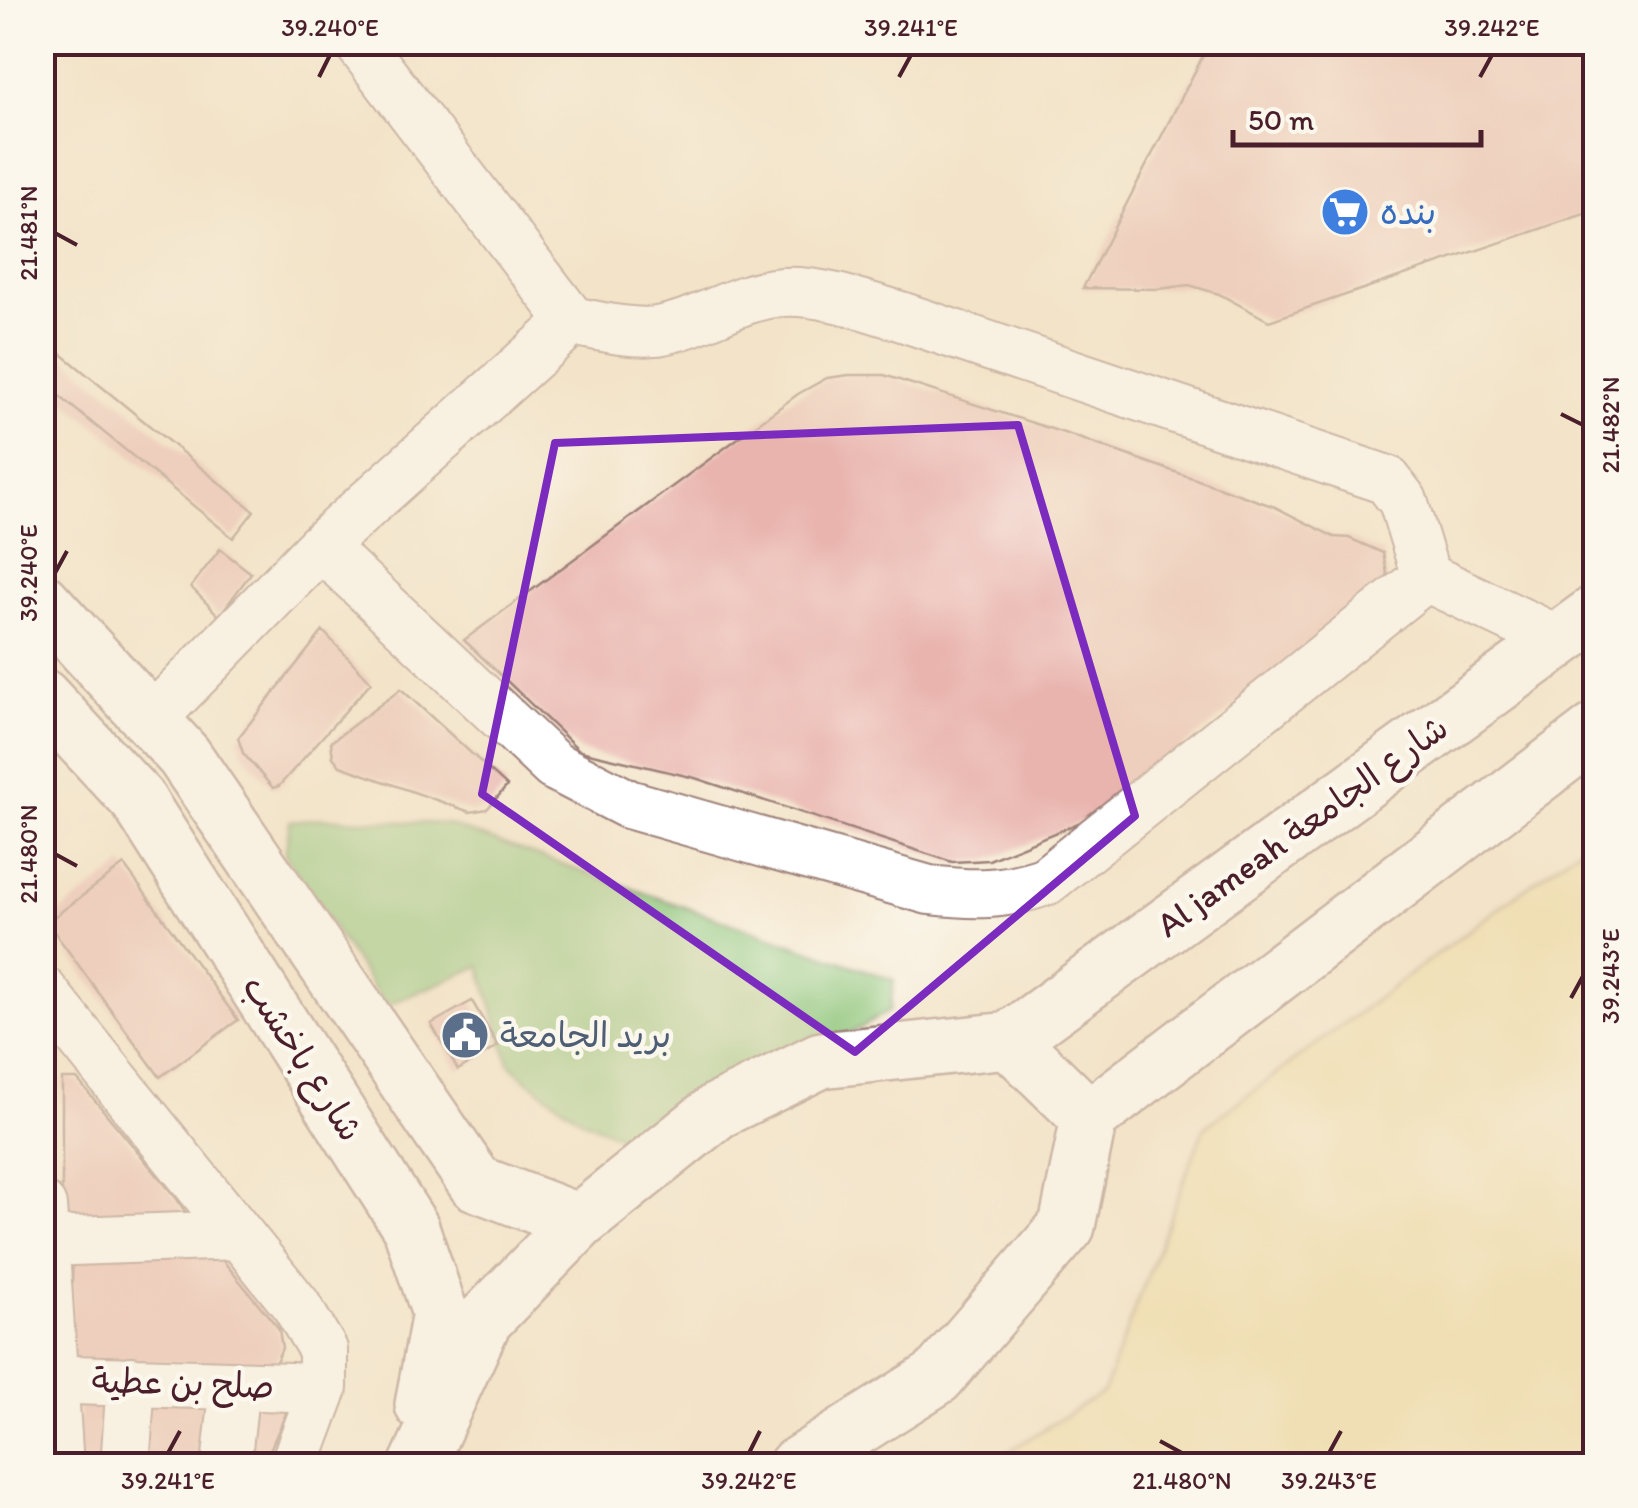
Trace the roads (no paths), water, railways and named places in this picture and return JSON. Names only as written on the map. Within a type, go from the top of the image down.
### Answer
[{"type":"main road","name":"شارع باخشب","points":[[42,601],[184,756],[476,1183],[579,1222]]},
{"type":"main road","name":"Al jameah شارع الجامعة","points":[[1010,1040],[1577,626]]},
{"type":"main road","name":"شارع باخشب","points":[[42,697],[138,800],[411,1228],[440,1313],[414,1466]]},
{"type":"main road","points":[[796,1466],[937,1376],[1067,1226],[1089,1118],[1596,730]]},
{"type":"main road","points":[[414,1466],[484,1320],[579,1222],[717,1111],[822,1060],[1010,1040],[1089,1118]]},
{"type":"street","points":[[358,42],[572,321],[655,331],[690,322],[746,298],[785,292],[846,300],[897,315],[1387,480],[1403,501],[1426,576]]},
{"type":"street","points":[[151,720],[321,546],[572,321]]},
{"type":"street","points":[[321,546],[554,766],[591,788],[628,804],[928,890],[978,896],[1016,891],[1046,881],[1426,576]]},
{"type":"street","points":[[1426,576],[1577,626]]},
{"type":"street","points":[[42,990],[59,1040],[239,1236],[296,1305],[323,1350],[323,1388],[294,1466]]},
{"type":"street","points":[[59,1466],[48,1379],[44,1224],[239,1236]]},
{"type":"street","name":"صلح بن عطية","points":[[48,1379],[323,1388]]},
{"type":"street","points":[[126,1466],[130,1381]]},
{"type":"street","points":[[226,1466],[236,1385]]},
{"type":"place","name":"بنده","points":[[1345,212]]},
{"type":"place","name":"بريد الجامعة","points":[[465,1035]]}]
